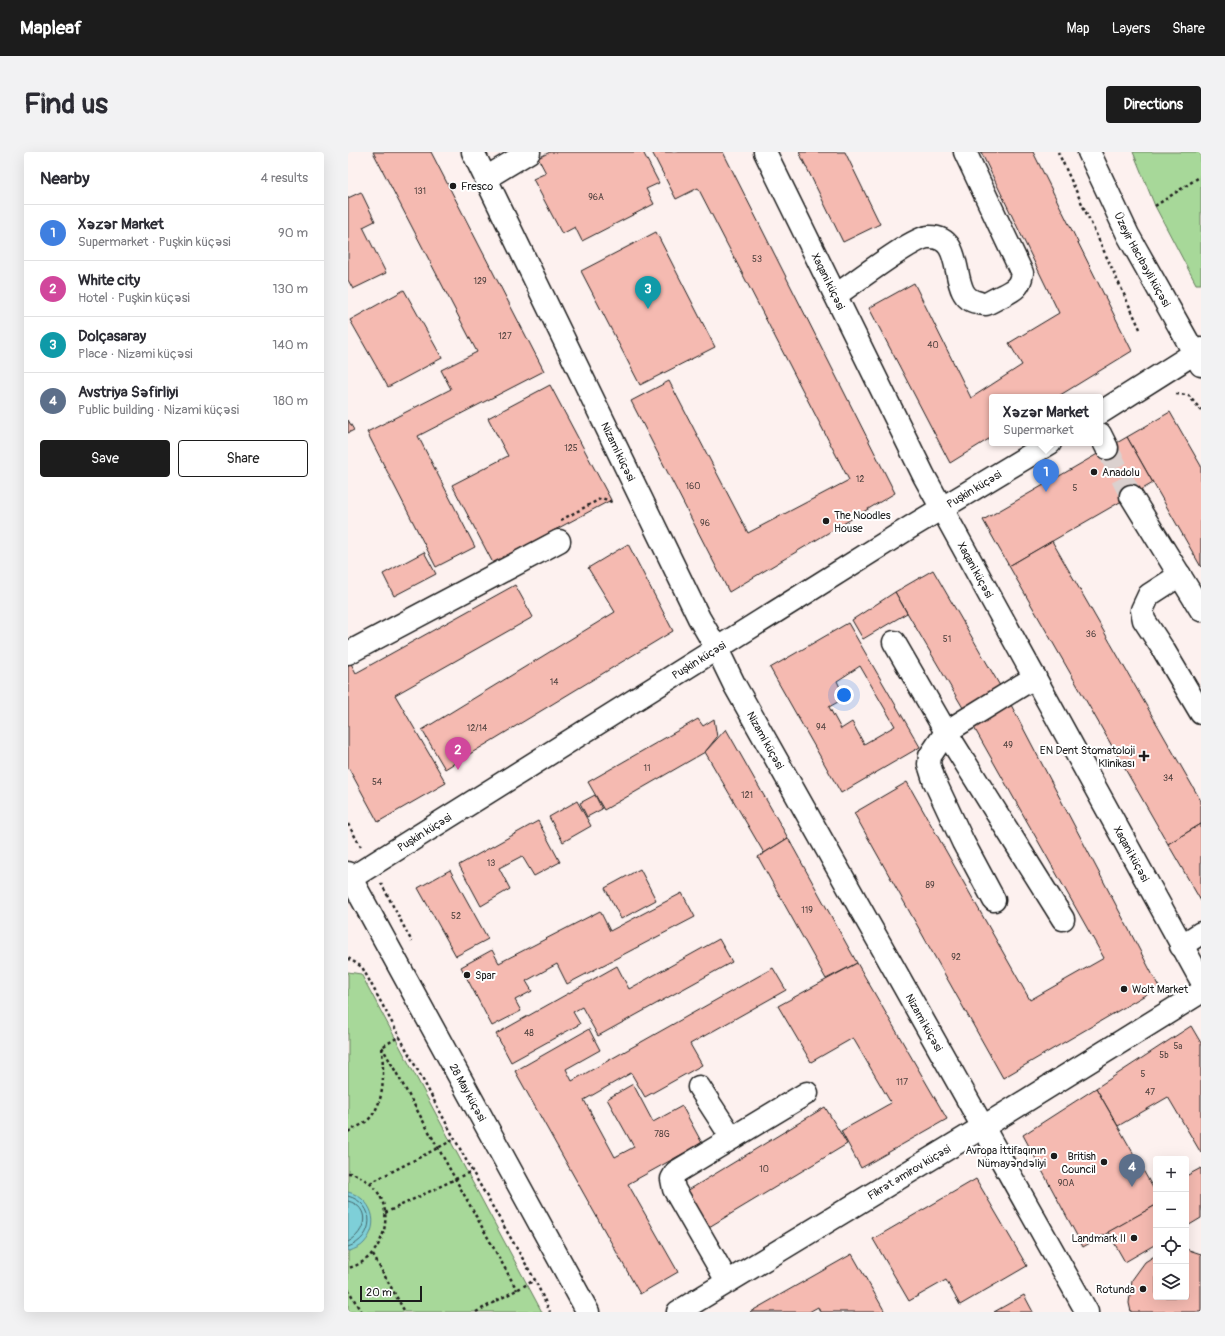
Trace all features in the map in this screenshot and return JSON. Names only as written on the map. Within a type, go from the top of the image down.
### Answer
[{"type":"main road","name":"Nizami küçəsi","points":[[473,152],[699,618],[717,649],[734,684],[1087,1312]]},
{"type":"main road","points":[[486,178],[528,152]]},
{"type":"main road","name":"Xaqani küçəsi","points":[[765,152],[941,509],[1201,980]]},
{"type":"main road","points":[[836,295],[910,244],[927,237],[941,239],[951,248],[963,294],[970,301],[985,304],[1016,289],[1021,282],[1022,273],[965,152]]},
{"type":"main road","name":"Üzeyir Hacıbəyli küçəsi","points":[[1094,154],[1128,235],[1199,356]]},
{"type":"main road","points":[[1103,411],[1199,356]]},
{"type":"main road","name":"Puşkin küçəsi","points":[[349,877],[941,509],[1045,446]]},
{"type":"main road","points":[[1131,496],[1201,610]]},
{"type":"main road","points":[[348,653],[559,541]]},
{"type":"main road","points":[[1180,576],[1149,595],[1142,610],[1144,620],[1201,713]]},
{"type":"main road","points":[[894,642],[946,732],[1063,919]]},
{"type":"main road","points":[[994,900],[962,842],[934,780],[929,764],[930,756],[946,732],[1035,677]]},
{"type":"main road","name":"28 May küçəsi","points":[[349,877],[588,1312]]},
{"type":"main road","points":[[1181,946],[1201,934]]},
{"type":"main road","name":"Fikrət Əmirov küçəsi","points":[[678,1312],[1201,992]]},
{"type":"main road","points":[[699,1087],[732,1138]]},
{"type":"main road","points":[[727,1281],[674,1189],[672,1179],[676,1172],[807,1093]]},
{"type":"path","points":[[1058,152],[1141,331]]},
{"type":"path","points":[[1155,206],[1201,176]]},
{"type":"path","points":[[1176,394],[1188,395],[1201,410]]},
{"type":"path","points":[[559,541],[558,521],[602,498],[614,503]]},
{"type":"path","points":[[348,958],[362,967],[472,1171],[535,1280],[550,1312]]},
{"type":"path","points":[[382,1047],[400,1036]]},
{"type":"path","points":[[348,1132],[367,1121],[379,1104],[383,1084],[382,1047]]},
{"type":"path","points":[[382,1047],[457,1179],[517,1290]]},
{"type":"path","points":[[370,1183],[455,1139]]},
{"type":"path","points":[[385,1213],[472,1171]]},
{"type":"path","points":[[348,1172],[353,1173],[370,1183],[382,1199],[386,1218],[383,1238],[373,1254],[357,1266],[348,1268]]},
{"type":"path","points":[[373,1254],[405,1312]]},
{"type":"path","points":[[476,1312],[535,1280]]},
{"type":"path","points":[[348,1289],[361,1312]]},
{"type":"green space","points":[[1133,152],[1201,152],[1201,284],[1196,284],[1155,206]]},
{"type":"green space","points":[[348,972],[361,974],[542,1312],[348,1312]]},
{"type":"water","points":[[348,1192],[363,1200],[368,1206],[373,1220],[369,1236],[364,1243],[350,1251],[348,1251]]},
{"type":"building","points":[[373,152],[431,152],[544,371],[418,436],[475,547],[436,567],[367,432],[451,389],[441,370],[477,352]]},
{"type":"building","points":[[550,152],[643,152],[659,183],[646,189],[654,204],[582,241],[575,227],[562,234],[533,179],[546,173],[538,158]]},
{"type":"building","points":[[652,152],[723,152],[895,493],[729,592],[631,401],[669,381],[748,533],[849,480],[698,188],[676,199]]},
{"type":"building","points":[[799,152],[845,152],[880,224],[843,242]]},
{"type":"building","points":[[981,152],[1033,152],[1132,351],[1062,394],[989,394],[989,439],[950,463],[869,308],[914,283],[971,398],[1022,365],[1009,343],[1059,313]]},
{"type":"building","points":[[361,192],[375,221],[363,227],[386,273],[353,289],[348,280],[348,198]]},
{"type":"building","points":[[656,232],[715,347],[640,385],[581,271]]},
{"type":"building","points":[[404,290],[442,358],[388,387],[350,320]]},
{"type":"building","points":[[550,385],[611,500],[493,563],[452,485],[508,456],[488,418]]},
{"type":"building","points":[[1170,412],[1201,466],[1201,567],[1127,437]]},
{"type":"building","points":[[348,420],[354,430],[348,433]]},
{"type":"building","points":[[1127,437],[1153,483],[1009,566],[983,520]]},
{"type":"building","points":[[1052,541],[1201,801],[1201,824],[1168,844],[1009,566]]},
{"type":"building","points":[[628,544],[673,631],[445,769],[422,730],[615,612],[588,568]]},
{"type":"building","points":[[424,552],[436,574],[394,596],[383,574]]},
{"type":"building","points":[[933,570],[1003,691],[966,713],[895,592]]},
{"type":"building","points":[[515,585],[533,617],[395,695],[446,783],[378,822],[348,767],[348,658],[356,673]]},
{"type":"building","points":[[895,592],[907,613],[863,639],[852,620]]},
{"type":"building","points":[[848,623],[920,747],[841,793],[770,668]],"holes":[[[860,666],[895,726],[864,744],[852,722],[841,729],[829,707],[845,698],[837,681]]]},
{"type":"building","points":[[1010,703],[1159,987],[1003,1078],[854,813],[907,782],[1030,1000],[1104,958],[972,724]]},
{"type":"building","points":[[698,719],[703,726],[714,719],[717,737],[705,752],[604,810],[588,782]]},
{"type":"building","points":[[726,729],[788,838],[764,853],[705,752]]},
{"type":"building","points":[[595,795],[602,809],[587,817],[580,803]]},
{"type":"building","points":[[577,801],[591,826],[563,842],[549,817]]},
{"type":"building","points":[[538,821],[560,862],[534,876],[522,856],[499,868],[510,889],[481,906],[459,865]]},
{"type":"building","points":[[1201,824],[1201,901],[1168,844]]},
{"type":"building","points":[[788,838],[857,963],[826,979],[758,857]]},
{"type":"building","points":[[640,869],[656,900],[621,919],[605,888]]},
{"type":"building","points":[[450,870],[488,939],[456,956],[418,888]]},
{"type":"building","points":[[682,893],[695,917],[567,984],[557,964],[526,981],[532,991],[515,1000],[521,1011],[492,1026],[461,967],[492,950],[499,963],[600,911],[610,931]]},
{"type":"building","points":[[719,939],[732,962],[598,1036],[582,1007],[573,1012],[580,1024],[511,1062],[496,1034],[617,966],[629,989]]},
{"type":"building","points":[[857,963],[947,1119],[861,1168],[841,1131],[891,1103],[853,1038],[811,1062],[778,1006]]},
{"type":"building","points":[[773,968],[786,990],[690,1044],[702,1065],[645,1097],[631,1073],[584,1100],[615,1157],[634,1147],[607,1099],[633,1084],[653,1122],[682,1106],[702,1143],[628,1184],[678,1272],[640,1294],[515,1071],[589,1029],[600,1050],[566,1069],[572,1081]]},
{"type":"building","points":[[1191,1026],[1201,1043],[1201,1153],[1168,1097],[1118,1126],[1096,1088]]},
{"type":"building","points":[[1096,1088],[1153,1188],[1153,1207],[1083,1247],[1023,1135]]},
{"type":"building","points":[[825,1107],[847,1144],[704,1230],[682,1194]]},
{"type":"building","points":[[1201,1168],[1201,1218],[1189,1225],[1189,1192],[1189,1174]]},
{"type":"building","points":[[976,1179],[1027,1266],[960,1305],[946,1280],[909,1301],[873,1239]]},
{"type":"building","name":"Landmark II","points":[[1153,1207],[1153,1246],[1125,1262],[1108,1232]]},
{"type":"building","name":"Rotunda","points":[[1189,1250],[1201,1254],[1201,1312],[1131,1312],[1129,1303],[1132,1280],[1145,1262],[1153,1257],[1153,1300],[1189,1300]]},
{"type":"building","points":[[852,1254],[885,1312],[820,1312],[818,1307],[809,1312],[750,1312]]},
{"type":"building","points":[[1024,1295],[1033,1312],[994,1312]]},
{"type":"tunnel","points":[[1107,448],[1131,496]]},
{"type":"place","name":"Fresco","points":[[453,186]]},
{"type":"place","name":"Dolçasaray","points":[[648,309]]},
{"type":"place","name":"Anadolu","points":[[1094,472]]},
{"type":"place","name":"Xəzər Market","points":[[1046,492]]},
{"type":"place","name":"The Noodles House","points":[[826,521]]},
{"type":"place","name":"EN Dent Stomatoloji Klinikası","points":[[1144,756]]},
{"type":"place","name":"White city","points":[[458,770]]},
{"type":"place","name":"Spar","points":[[467,975]]},
{"type":"place","name":"Wolt Market","points":[[1124,989]]},
{"type":"place","name":"Avropa İttifaqının Nümayəndəliyi","points":[[1054,1156]]},
{"type":"place","name":"British Council","points":[[1104,1162]]},
{"type":"place","name":"Avstriya Səfirliyi","points":[[1132,1187]]},
{"type":"place","name":"Landmark II","points":[[1134,1238]]},
{"type":"place","name":"Rotunda","points":[[1143,1289]]}]
